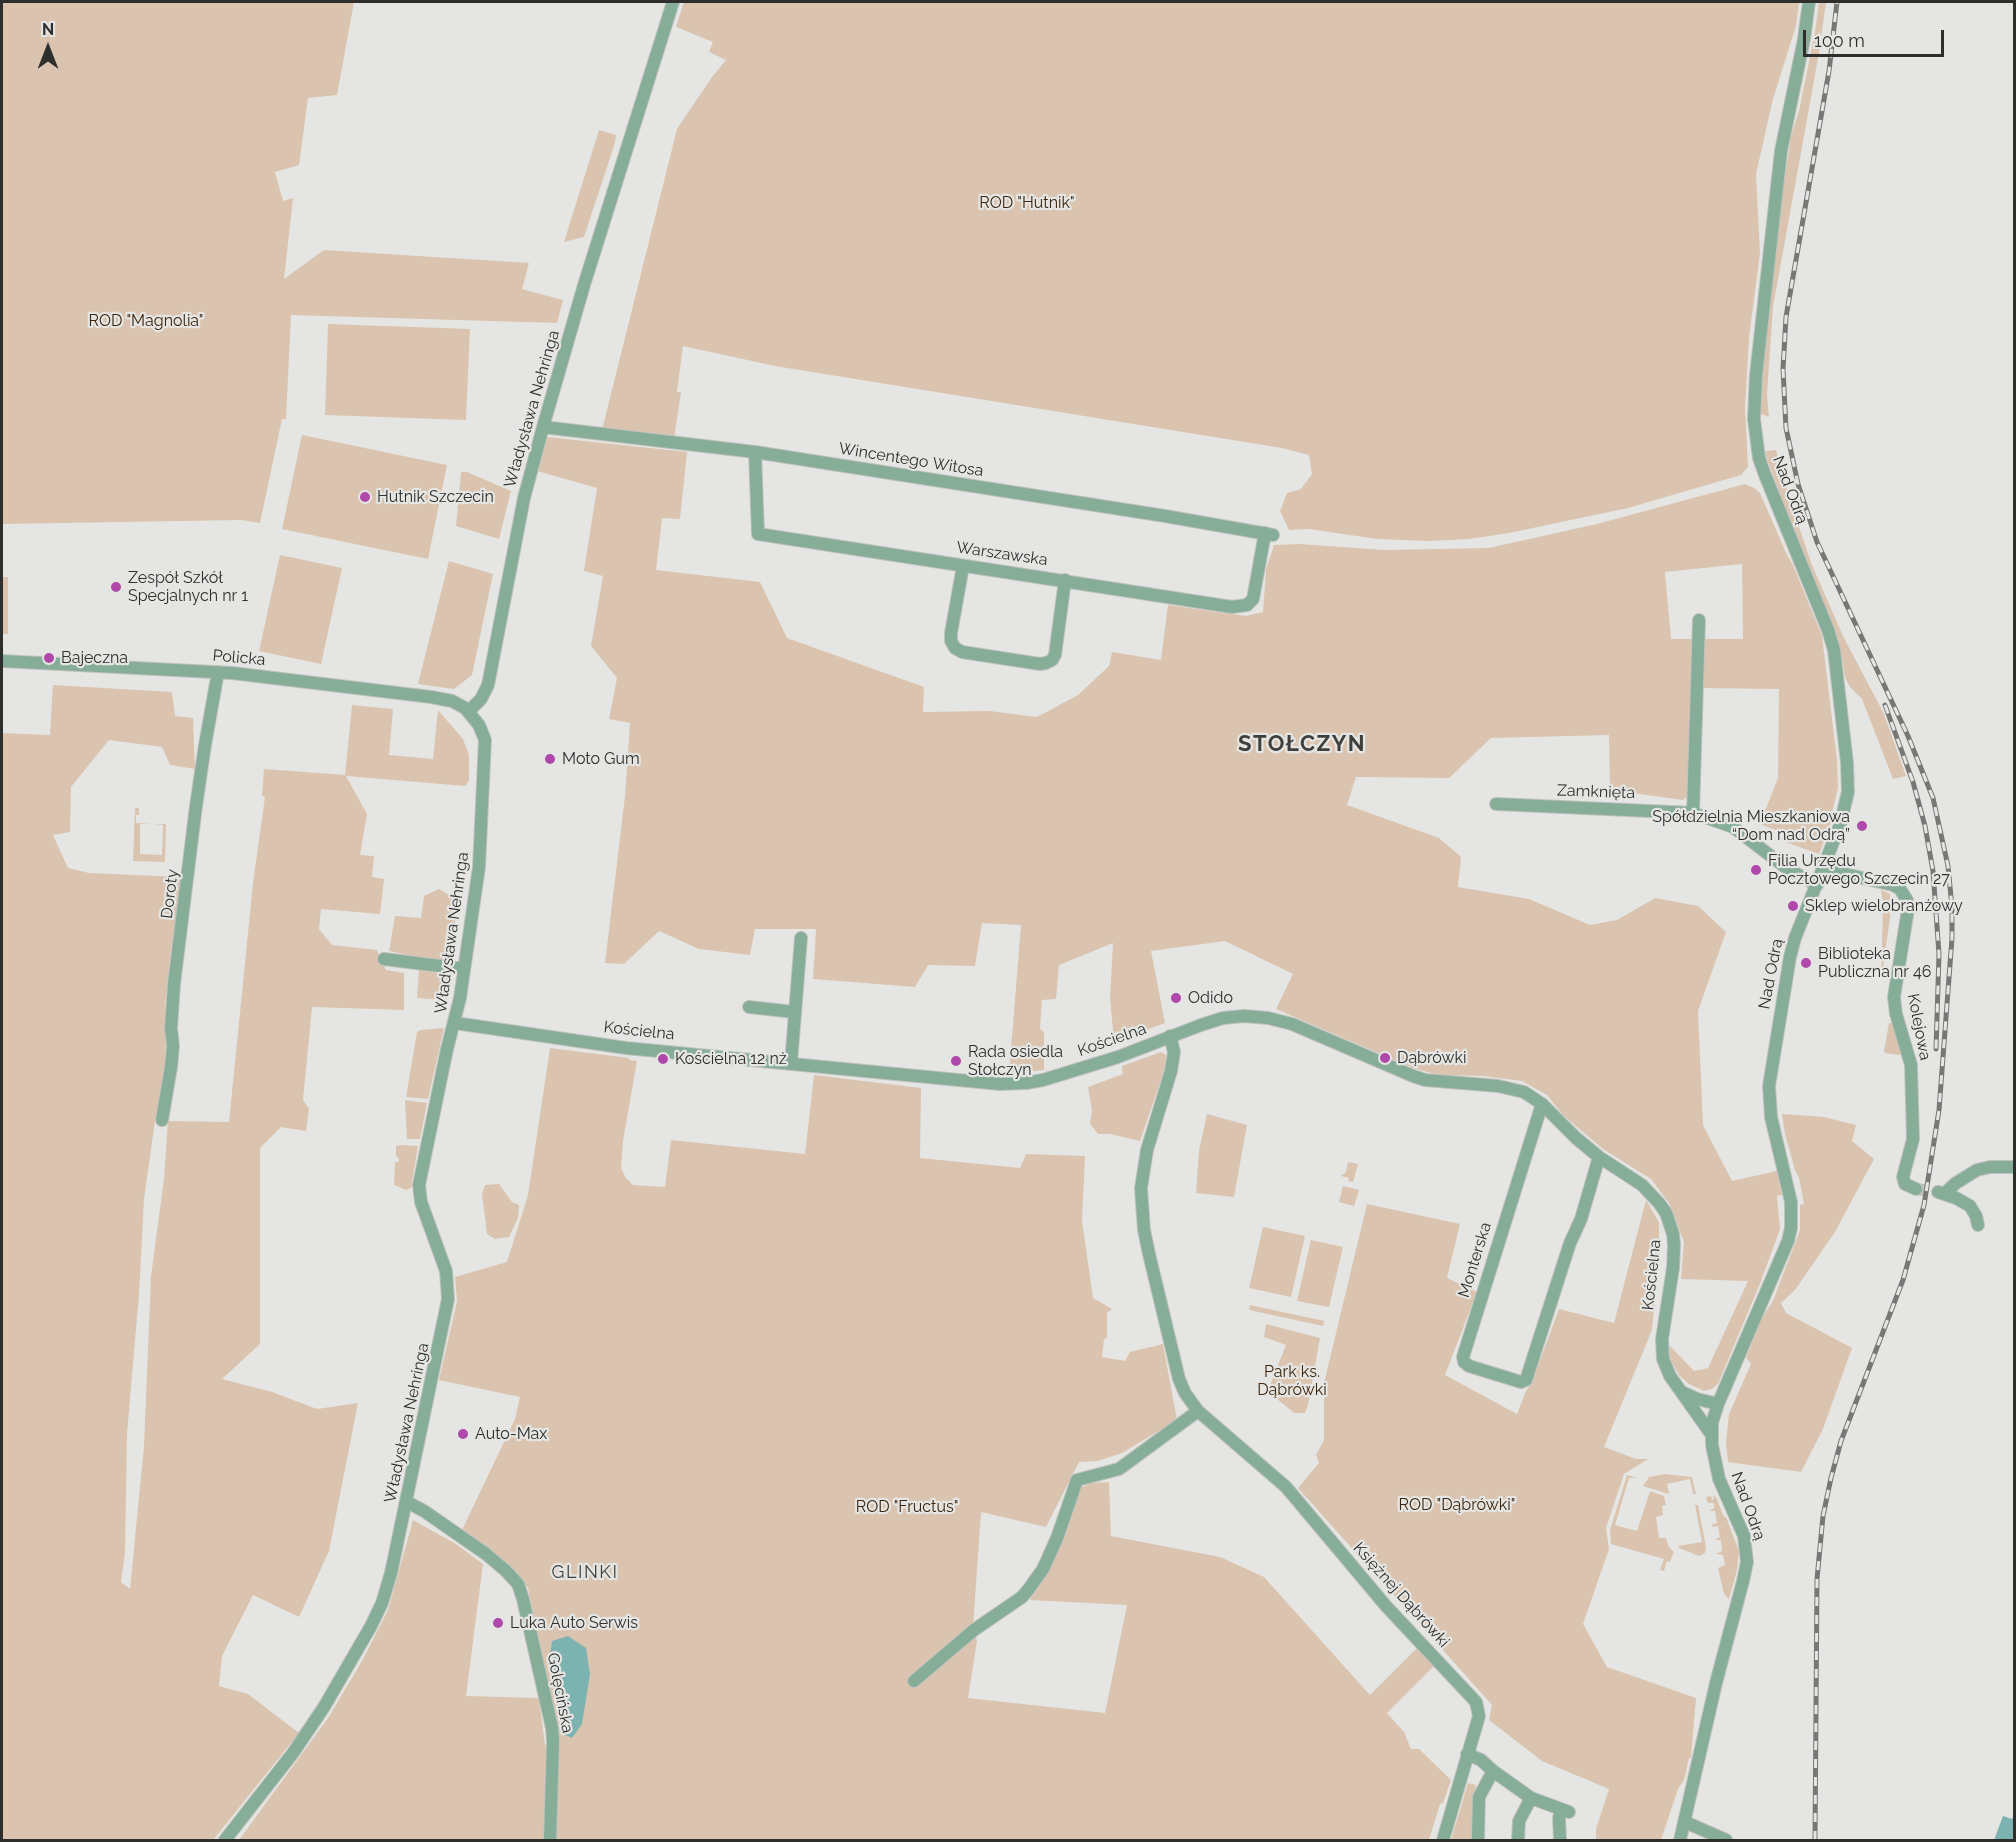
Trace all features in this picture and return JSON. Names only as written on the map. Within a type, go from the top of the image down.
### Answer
[{"type":"street","name":"Władysława Nehringa","points":[[225,1840],[305,1736],[371,1626],[390,1578],[448,1299],[446,1271],[422,1205],[419,1186],[448,1046],[455,1023],[479,867],[485,746],[481,728],[469,711],[481,699],[488,685],[524,498],[587,274],[673,2]]},
{"type":"street","name":"Nad Odrą","points":[[1680,1840],[1747,1562],[1744,1536],[1721,1484],[1713,1450],[1712,1423],[1788,1241],[1791,1228],[1791,1202],[1771,1117],[1769,1086],[1790,957],[1795,938],[1844,813],[1848,784],[1834,650],[1824,619],[1759,458],[1754,418],[1756,375],[1782,139],[1804,39],[1809,2]]},
{"type":"street","name":"Wincentego Witosa","points":[[543,428],[755,452],[1269,534]]},
{"type":"street","name":"Warszawska","points":[[755,452],[758,534],[1232,607],[1247,605],[1253,599],[1269,534]]},
{"type":"street","points":[[963,566],[951,633],[951,641],[955,648],[962,652],[1040,664],[1052,660],[1055,654],[1065,580]]},
{"type":"street","points":[[1693,813],[1699,620]]},
{"type":"street","name":"Policka","points":[[2,661],[218,672],[422,695],[452,701],[469,711]]},
{"type":"street","name":"Doroty","points":[[162,1120],[171,1067],[174,984],[196,806],[218,672]]},
{"type":"street","name":"Zamknięta","points":[[1497,804],[1693,813],[1733,827],[1789,870],[1817,885]]},
{"type":"street","name":"Kolejowa","points":[[1823,869],[1893,885],[1902,891],[1907,900],[1908,909],[1894,998],[1896,1014],[1911,1065],[1912,1146],[1903,1177],[1905,1184],[1916,1189]]},
{"type":"street","points":[[791,1063],[801,938]]},
{"type":"street","points":[[384,959],[465,969]]},
{"type":"street","points":[[749,1007],[794,1012]]},
{"type":"street","name":"Kościelna","points":[[455,1023],[626,1048],[977,1083],[1026,1083],[1097,1064],[1223,1018],[1244,1016],[1269,1018],[1309,1031],[1413,1076],[1435,1082],[1510,1088],[1524,1092],[1542,1104],[1599,1157],[1651,1193],[1670,1223],[1674,1257],[1662,1347],[1666,1367],[1711,1434]]},
{"type":"street","name":"Księżnej Dąbrówki","points":[[1170,1036],[1173,1052],[1171,1071],[1144,1165],[1141,1188],[1149,1254],[1176,1368],[1185,1393],[1198,1411],[1286,1487],[1386,1606],[1476,1702],[1479,1716],[1443,1840]]},
{"type":"street","name":"Monterska","points":[[1542,1104],[1463,1357],[1464,1362],[1469,1366],[1521,1382],[1526,1380],[1570,1243],[1581,1219],[1599,1157]]},
{"type":"street","points":[[1978,1224],[1970,1206],[1941,1193],[1977,1170],[1990,1167],[2014,1167]]},
{"type":"street","points":[[1680,1389],[1693,1398],[1718,1404]]},
{"type":"street","points":[[914,1681],[974,1630],[1022,1597],[1028,1590],[1043,1569],[1057,1538],[1077,1480],[1119,1469],[1198,1411]]},
{"type":"street","name":"Golęcińska","points":[[407,1502],[424,1511],[486,1554],[518,1584],[552,1728],[550,1840]]},
{"type":"street","points":[[1467,1754],[1481,1760],[1531,1797],[1565,1811],[1559,1818],[1560,1840]]},
{"type":"street","points":[[1478,1840],[1479,1797],[1493,1771]]},
{"type":"street","points":[[1518,1840],[1519,1821],[1531,1797]]},
{"type":"street","points":[[1685,1822],[1726,1840]]},
{"type":"green space","name":"ROD \"Magnolia\"","points":[[2,2],[354,2],[337,95],[308,98],[299,165],[275,172],[283,201],[293,198],[284,279],[324,250],[529,263],[522,289],[563,300],[557,323],[291,315],[286,419],[282,419],[260,523],[241,520],[2,524]]},
{"type":"green space","name":"ROD \"Hutnik\"","points":[[684,2],[1799,2],[1796,26],[1773,99],[1756,174],[1760,253],[1749,338],[1745,407],[1748,467],[1741,475],[1628,508],[1469,539],[1428,541],[1377,539],[1309,529],[1289,530],[1280,511],[1287,493],[1301,489],[1312,474],[1309,455],[1282,448],[775,366],[683,346],[677,392],[681,392],[674,438],[602,430],[677,129],[726,60],[709,52],[713,42],[676,27]]},
{"type":"green space","points":[[1819,2],[1826,2],[1819,53],[1773,307],[1767,395],[1769,417],[1761,414],[1761,369],[1780,209],[1791,136],[1799,111]]},
{"type":"green space","points":[[599,130],[616,135],[615,143],[584,237],[564,242]]},
{"type":"green space","points":[[328,324],[470,329],[466,420],[325,415]]},
{"type":"green space","name":"Hutnik Szczecin","points":[[302,435],[447,465],[428,559],[282,529]]},
{"type":"green space","points":[[547,437],[687,452],[680,519],[662,518],[656,570],[760,582],[787,638],[924,687],[923,712],[989,711],[1037,717],[1078,695],[1109,666],[1112,652],[1161,660],[1168,605],[1246,616],[1263,612],[1266,569],[1274,545],[1300,544],[1384,550],[1489,548],[1597,524],[1745,484],[1754,488],[1760,493],[1822,636],[1837,760],[1838,788],[1832,813],[1834,815],[1819,854],[1783,841],[1786,834],[1760,824],[1778,778],[1779,689],[1700,688],[1702,639],[1743,639],[1742,564],[1665,572],[1671,639],[1694,639],[1689,795],[1683,800],[1610,790],[1609,735],[1491,738],[1449,778],[1356,777],[1347,805],[1439,838],[1461,857],[1458,887],[1529,899],[1590,925],[1617,920],[1655,898],[1698,906],[1726,932],[1698,1011],[1703,1125],[1732,1181],[1777,1171],[1782,1195],[1777,1196],[1780,1229],[1718,1384],[1704,1391],[1689,1384],[1679,1375],[1672,1363],[1669,1354],[1670,1346],[1694,1371],[1708,1368],[1748,1281],[1681,1279],[1684,1242],[1669,1203],[1651,1179],[1603,1149],[1563,1115],[1547,1095],[1522,1081],[1483,1076],[1438,1075],[1413,1068],[1276,1009],[1293,974],[1225,941],[1151,951],[1165,1023],[1114,1042],[1110,997],[1113,943],[1059,965],[1056,999],[1042,1000],[1040,1029],[1044,1032],[1044,1070],[1009,1074],[1021,925],[982,923],[975,966],[928,965],[915,987],[813,979],[816,929],[755,929],[750,955],[699,949],[659,931],[624,964],[605,963],[625,796],[630,723],[609,719],[617,678],[591,646],[603,576],[584,571],[597,488],[537,471]]},
{"type":"green space","points":[[1776,450],[1812,565],[1843,636],[1884,714],[1906,776],[1893,779],[1862,699],[1850,687],[1845,677],[1838,639],[1807,566],[1767,459],[1765,451]]},
{"type":"green space","points":[[461,472],[467,472],[511,491],[499,539],[456,526]]},
{"type":"green space","points":[[280,555],[342,568],[321,664],[259,651]]},
{"type":"green space","points":[[449,561],[493,574],[472,675],[454,689],[418,684]]},
{"type":"green space","points":[[2,577],[8,577],[8,634],[2,634]]},
{"type":"green space","points":[[53,685],[172,692],[175,716],[193,718],[195,769],[170,765],[162,747],[109,740],[71,787],[70,832],[53,835],[68,868],[89,873],[182,877],[165,1005],[166,1068],[155,1121],[144,1199],[139,1294],[127,1434],[125,1553],[121,1582],[130,1589],[144,1446],[151,1276],[164,1179],[168,1121],[229,1122],[253,883],[265,797],[262,796],[264,769],[345,775],[352,705],[393,709],[389,755],[433,759],[438,710],[463,739],[469,755],[469,781],[465,786],[346,776],[367,814],[360,855],[374,856],[372,877],[384,879],[380,914],[321,909],[319,929],[332,945],[377,950],[386,970],[404,973],[404,1010],[312,1007],[303,1100],[309,1109],[306,1131],[281,1127],[260,1148],[260,1344],[222,1379],[272,1392],[317,1409],[358,1403],[329,1551],[299,1617],[253,1595],[222,1656],[219,1686],[248,1694],[299,1733],[213,1840],[2,1840],[2,733],[50,735]]},
{"type":"green space","points":[[135,808],[139,808],[136,823],[151,824],[140,824],[140,854],[162,855],[163,825],[154,824],[166,825],[165,862],[133,861]]},
{"type":"green space","points":[[439,889],[457,899],[452,961],[445,963],[389,951],[395,916],[421,918],[424,896]]},
{"type":"green space","points":[[1881,890],[1890,894],[1890,918],[1881,982],[1883,903]]},
{"type":"green space","points":[[419,970],[451,975],[446,1000],[417,998]]},
{"type":"green space","points":[[1889,1023],[1893,1023],[1902,1053],[1899,1055],[1884,1051]]},
{"type":"green space","points":[[444,1028],[428,1099],[406,1097],[417,1032]]},
{"type":"green space","name":"ROD \"Fructus\"","points":[[550,1048],[637,1061],[623,1141],[621,1168],[633,1185],[665,1187],[671,1140],[805,1154],[814,1075],[921,1088],[920,1158],[1020,1168],[1026,1154],[1085,1156],[1082,1221],[1093,1298],[1112,1309],[1107,1313],[1107,1338],[1104,1339],[1102,1357],[1125,1361],[1130,1352],[1163,1344],[1177,1420],[1122,1453],[1098,1461],[1079,1462],[1046,1527],[981,1512],[973,1627],[977,1641],[968,1698],[1105,1713],[1127,1605],[1030,1600],[1047,1568],[1080,1488],[1090,1483],[1109,1482],[1111,1536],[1220,1557],[1264,1577],[1370,1695],[1417,1648],[1434,1666],[1387,1713],[1404,1732],[1411,1749],[1419,1749],[1451,1780],[1443,1803],[1440,1804],[1429,1840],[239,1840],[328,1718],[362,1661],[388,1610],[413,1520],[456,1544],[483,1564],[466,1696],[539,1698],[545,1745],[557,1742],[554,1715],[528,1588],[512,1567],[462,1530],[515,1419],[520,1397],[439,1380],[457,1301],[455,1277],[507,1262],[528,1195]]},
{"type":"green space","points":[[1161,1052],[1166,1055],[1165,1068],[1140,1141],[1110,1134],[1098,1134],[1090,1124],[1092,1110],[1088,1087],[1123,1074],[1122,1066]]},
{"type":"green space","points":[[405,1100],[427,1103],[420,1139],[407,1139]]},
{"type":"green space","points":[[1207,1114],[1247,1125],[1234,1197],[1196,1193],[1199,1151]]},
{"type":"green space","points":[[1782,1114],[1824,1117],[1856,1125],[1852,1141],[1874,1159],[1835,1232],[1795,1290],[1781,1303],[1786,1313],[1852,1348],[1823,1429],[1801,1472],[1728,1462],[1726,1442],[1729,1414],[1751,1364],[1746,1358],[1761,1319],[1773,1301],[1800,1230],[1800,1205],[1804,1204],[1799,1178],[1785,1134]]},
{"type":"green space","points":[[396,1146],[418,1146],[411,1188],[406,1190],[394,1185],[395,1162],[399,1162],[396,1156]]},
{"type":"green space","points":[[1348,1162],[1358,1164],[1353,1182],[1341,1176],[1346,1172]]},
{"type":"green space","points":[[499,1184],[512,1202],[519,1205],[518,1218],[509,1237],[495,1239],[487,1234],[482,1194],[485,1185]]},
{"type":"green space","points":[[1343,1186],[1359,1190],[1354,1206],[1339,1202]]},
{"type":"green space","name":"ROD \"Dąbrówki\"","points":[[1646,1200],[1659,1222],[1659,1257],[1652,1330],[1604,1447],[1636,1459],[1648,1459],[1624,1474],[1606,1528],[1609,1549],[1583,1624],[1607,1667],[1696,1698],[1691,1758],[1689,1758],[1684,1780],[1678,1789],[1661,1840],[1596,1840],[1596,1829],[1609,1789],[1542,1761],[1489,1720],[1492,1705],[1298,1488],[1319,1463],[1316,1455],[1324,1440],[1324,1383],[1367,1204],[1460,1224],[1447,1278],[1477,1292],[1445,1375],[1517,1414],[1532,1382],[1559,1309],[1614,1323]]},
{"type":"green space","points":[[1263,1227],[1305,1236],[1291,1297],[1249,1288]]},
{"type":"green space","points":[[1311,1240],[1343,1247],[1329,1307],[1297,1301]]},
{"type":"green space","points":[[1250,1305],[1324,1321],[1323,1326],[1249,1310]]},
{"type":"green space","name":"Park ks. Dąbrówki","points":[[1266,1324],[1320,1338],[1305,1413],[1294,1413],[1266,1390],[1286,1345],[1264,1337]]},
{"type":"green space","points":[[1665,1474],[1692,1477],[1696,1494],[1693,1494],[1690,1479],[1667,1484],[1669,1494],[1643,1486],[1649,1477]]},
{"type":"green space","points":[[1627,1475],[1637,1478],[1629,1478],[1615,1525],[1637,1531],[1650,1491],[1664,1496],[1666,1505],[1662,1506],[1663,1515],[1656,1517],[1659,1538],[1666,1538],[1669,1547],[1674,1552],[1670,1562],[1667,1561],[1664,1571],[1660,1570],[1664,1559],[1611,1544],[1610,1530]]},
{"type":"green space","points":[[1713,1495],[1726,1517],[1739,1551],[1737,1570],[1729,1599],[1724,1594],[1718,1568],[1725,1565],[1723,1555],[1716,1554],[1722,1551],[1721,1540],[1714,1540],[1720,1537],[1718,1526],[1711,1525],[1717,1523],[1715,1511],[1709,1511],[1714,1508],[1714,1503],[1708,1503],[1706,1497],[1711,1496],[1712,1500]]},
{"type":"green space","points":[[1695,1505],[1698,1505],[1706,1547],[1705,1553],[1699,1556],[1678,1546],[1702,1542]]},
{"type":"green space","points":[[1468,1783],[1476,1785],[1472,1810],[1473,1840],[1451,1840]]},
{"type":"water","points":[[568,1636],[586,1648],[590,1674],[582,1724],[572,1738],[563,1734],[560,1703],[550,1656],[552,1641]]},
{"type":"water","points":[[2014,1814],[2014,1840],[1994,1840],[2003,1816],[2012,1819]]},
{"type":"tunnel","points":[[1916,1189],[1937,1192]]},
{"type":"railway","points":[[1815,1840],[1817,1579],[1823,1516],[1841,1441],[1903,1280],[1924,1205],[1939,1110],[1952,938],[1948,866],[1933,798],[1908,736],[1817,542],[1798,484],[1786,428],[1783,369],[1786,317],[1829,71],[1837,2]]},
{"type":"railway","points":[[1885,705],[1913,782],[1925,826],[1933,871],[1939,954],[1936,1049]]},
{"type":"place","name":"Hutnik Szczecin","points":[[365,497]]},
{"type":"place","name":"Zespół Szkół Specjalnych nr 1","points":[[116,587]]},
{"type":"place","name":"Bajeczna","points":[[49,658]]},
{"type":"place","name":"Moto Gum","points":[[550,759]]},
{"type":"place","name":"Spółdzielnia Mieszkaniowa “Dom nad Odrą”","points":[[1862,826]]},
{"type":"place","name":"Filia Urzędu Pocztowego Szczecin 27","points":[[1756,870]]},
{"type":"place","name":"Sklep wielobranżowy","points":[[1793,906]]},
{"type":"place","name":"Biblioteka Publiczna nr 46","points":[[1806,963]]},
{"type":"place","name":"Odido","points":[[1176,998]]},
{"type":"place","name":"Dąbrówki","points":[[1385,1058]]},
{"type":"place","name":"Kościelna 12 nż","points":[[663,1059]]},
{"type":"place","name":"Rada osiedla Stołczyn","points":[[956,1061]]},
{"type":"place","name":"Auto-Max","points":[[463,1434]]},
{"type":"place","name":"Luka Auto Serwis","points":[[498,1623]]},
{"type":"district","name":"STOŁCZYN","points":[[1302,744]]},
{"type":"district","name":"GLINKI","points":[[585,1573]]}]
